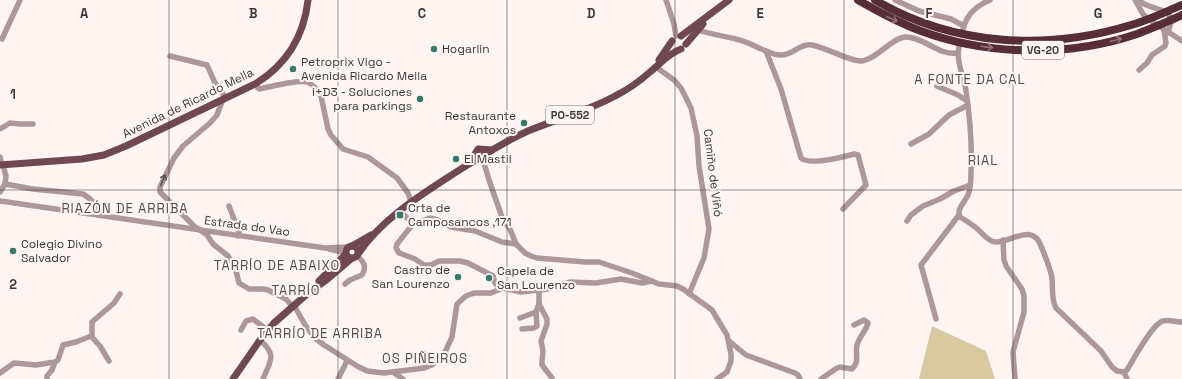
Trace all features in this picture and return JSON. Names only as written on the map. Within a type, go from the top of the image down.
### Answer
[{"type":"highway","name":"VG-20","points":[[858,0],[921,32],[999,40],[1054,41],[1103,33],[1133,25],[1182,5]]},
{"type":"highway","name":"VG-20","points":[[875,0],[950,36],[983,47],[1012,50],[1079,48],[1136,34],[1182,15]]},
{"type":"main road","name":"Avenida de Ricardo Mella","points":[[1,162],[26,163],[82,159],[108,153],[255,84],[280,65],[294,45],[304,24],[308,0]]},
{"type":"main road","name":"PO-552","points":[[639,80],[677,38],[729,0]]},
{"type":"main road","name":"PO-552","points":[[480,152],[492,150],[528,131],[606,101],[624,91],[683,46],[718,8]]},
{"type":"main road","points":[[677,38],[684,38],[683,46],[675,48],[677,38]]},
{"type":"main road","points":[[233,379],[267,330],[293,305],[325,281],[351,253],[411,202],[469,164],[480,152]]},
{"type":"main road","name":"Avenida de Ricardo Mella","points":[[1,162],[37,159],[55,161]]},
{"type":"main road","points":[[307,294],[338,261],[351,253]]},
{"type":"street","points":[[2,39],[20,0]]},
{"type":"street","points":[[666,0],[677,38]]},
{"type":"street","points":[[896,0],[919,11],[951,19],[963,27],[971,12],[990,0]]},
{"type":"street","points":[[1137,0],[1143,14],[1166,32],[1182,41]]},
{"type":"street","points":[[1137,0],[1144,5],[1162,10],[1169,15],[1171,22],[1166,32],[1165,46],[1152,55],[1147,63],[1139,70]]},
{"type":"street","points":[[699,30],[743,41],[766,51],[782,55],[804,45],[812,45],[862,61],[875,55],[900,38],[906,37],[914,38],[948,53],[958,53]]},
{"type":"street","points":[[936,319],[921,265],[959,215],[969,193],[970,186],[972,156],[967,103],[958,47]]},
{"type":"street","points":[[766,51],[776,74],[798,142],[801,158],[807,161],[827,161],[854,154],[858,155],[866,185],[843,209]]},
{"type":"street","points":[[170,56],[207,65],[215,84],[225,98],[217,115],[183,146],[174,158],[160,187],[160,194],[199,230],[207,235],[213,244],[228,256],[234,267],[239,283],[249,289],[268,290],[286,299],[293,305],[315,338],[347,361],[367,371],[376,373],[416,370],[432,365],[449,346],[452,337],[457,304],[466,296],[474,293],[491,293],[500,289],[511,289],[521,292],[548,289],[570,282],[596,283],[621,279],[642,283],[652,281]]},
{"type":"street","name":"Camiño de Viñó","points":[[656,67],[674,80],[681,88],[691,108],[697,136],[699,166],[709,229],[704,258],[689,294]]},
{"type":"street","points":[[255,84],[259,88],[301,81],[310,83],[319,92],[328,129],[331,135],[343,149],[368,157],[397,178],[408,193],[411,202]]},
{"type":"street","points":[[937,86],[958,95],[967,103]]},
{"type":"street","points":[[911,144],[929,134],[941,121],[967,103]]},
{"type":"street","points":[[0,129],[10,123],[33,124]]},
{"type":"street","points":[[480,152],[503,220],[510,229],[516,244],[525,253],[531,256],[599,262],[659,284],[677,286],[712,310],[729,341],[731,355],[730,368],[717,379]]},
{"type":"street","points":[[0,192],[6,184],[6,176],[1,162]]},
{"type":"street","points":[[6,184],[33,189],[83,194],[90,197],[99,212],[99,215]]},
{"type":"street","points":[[907,221],[911,215],[923,206],[954,191],[970,186]]},
{"type":"street","name":"Estrada do Vao","points":[[0,201],[351,253]]},
{"type":"street","points":[[229,206],[239,232],[238,236]]},
{"type":"street","points":[[400,211],[413,224]]},
{"type":"street","points":[[959,215],[995,242],[1028,234],[1037,238],[1041,244],[1052,277],[1053,304],[1101,351],[1117,371],[1124,372]]},
{"type":"street","points":[[500,289],[493,276],[468,263],[439,261],[424,265],[415,259],[399,253],[396,248],[397,244],[413,224],[430,218],[438,220],[451,227],[475,231],[502,242],[516,244]]},
{"type":"street","points":[[1003,240],[1004,260],[1006,266],[1022,288],[1024,296],[1024,312],[1013,352],[1015,379]]},
{"type":"street","name":"Estrada do Vao","points":[[325,248],[337,252],[351,253]]},
{"type":"street","points":[[337,252],[339,257],[338,261]]},
{"type":"street","points":[[345,284],[362,275],[365,266],[364,263],[351,253]]},
{"type":"street","points":[[522,329],[536,328],[538,324],[536,312],[539,304],[539,290]]},
{"type":"street","points":[[91,336],[92,322],[114,303],[120,294]]},
{"type":"street","points":[[539,304],[547,319],[547,324],[541,341],[543,351],[542,365],[552,378]]},
{"type":"street","points":[[520,318],[536,312]]},
{"type":"street","points":[[241,330],[246,321],[253,320],[267,330]]},
{"type":"street","points":[[821,379],[837,368],[852,369],[856,365],[856,347],[868,323],[864,320],[854,325]]},
{"type":"street","points":[[1124,372],[1127,370],[1159,322],[1165,320],[1182,322]]},
{"type":"street","points":[[91,336],[100,346],[109,361]]},
{"type":"street","points":[[47,379],[47,376],[52,370],[55,362],[58,360],[63,345],[91,336]]},
{"type":"street","points":[[260,340],[268,347],[271,353],[269,364],[263,379]]},
{"type":"street","points":[[729,341],[746,355],[795,373],[800,379]]},
{"type":"street","points":[[338,379],[347,361]]},
{"type":"street","points":[[0,373],[14,363],[36,365],[55,362]]},
{"type":"street","points":[[393,372],[403,379]]},
{"type":"street","points":[[1124,372],[1127,379]]},
{"type":"shaded area","points":[[932,326],[986,351],[995,379],[919,379]]},
{"type":"place","name":"Hogarlin","points":[[434,49]]},
{"type":"place","name":"Petroprix Vigo - Avenida Ricardo Mella","points":[[293,69]]},
{"type":"place","name":"i+D3 - Soluciones para parkings","points":[[420,99]]},
{"type":"place","name":"Restaurante Antoxos","points":[[524,123]]},
{"type":"place","name":"El Mastil","points":[[456,159]]},
{"type":"place","name":"Crta de Camposancos ,171","points":[[400,215]]},
{"type":"place","name":"Colegio Divino Salvador","points":[[13,251]]},
{"type":"place","name":"Castro de San Lourenzo","points":[[458,277]]},
{"type":"place","name":"Capela de San Lourenzo","points":[[489,278]]},
{"type":"district","name":"A FONTE DA CAL","points":[[970,79]]},
{"type":"district","name":"RIAL","points":[[983,160]]},
{"type":"district","name":"RIAZÓN DE ARRIBA","points":[[125,208]]},
{"type":"district","name":"TARRÍO DE ABAIXO","points":[[277,265]]},
{"type":"district","name":"TARRÍO","points":[[296,290]]},
{"type":"district","name":"TARRÍO DE ARRIBA","points":[[320,333]]},
{"type":"district","name":"OS PIÑEIROS","points":[[425,358]]}]
